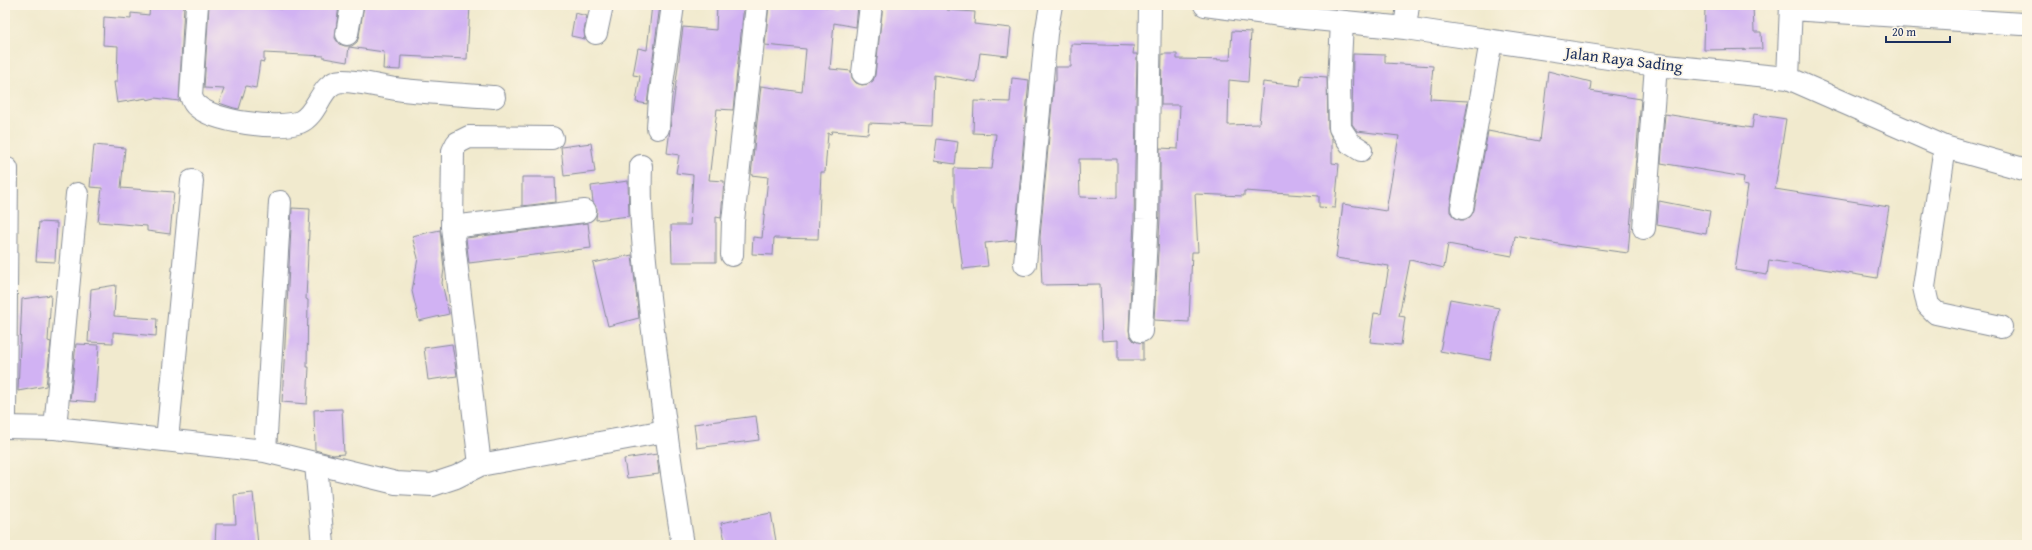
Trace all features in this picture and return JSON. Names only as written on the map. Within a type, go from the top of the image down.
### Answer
[{"type":"street","points":[[196,5],[191,96],[196,106],[208,114],[241,122],[272,125],[301,121],[312,113],[328,86],[341,81],[403,90],[494,97]]},
{"type":"street","points":[[347,34],[352,5]]},
{"type":"street","points":[[596,33],[602,5]]},
{"type":"street","points":[[658,128],[660,98],[673,5]]},
{"type":"street","points":[[732,255],[733,221],[757,5]]},
{"type":"street","points":[[862,72],[871,5]]},
{"type":"street","points":[[1025,264],[1046,34],[1051,5]]},
{"type":"street","points":[[1141,331],[1147,219],[1150,5]]},
{"type":"street","name":"Jalan Raya Sading","points":[[1205,5],[1321,12],[1342,22],[1405,28],[1656,65],[1788,78],[1946,147],[2027,170]]},
{"type":"street","points":[[1405,28],[1408,5]]},
{"type":"street","points":[[1788,78],[1791,7],[2022,24],[2027,23]]},
{"type":"street","points":[[1342,22],[1339,82],[1340,128],[1350,143],[1361,150]]},
{"type":"street","points":[[1462,208],[1491,41]]},
{"type":"street","points":[[1644,228],[1656,65]]},
{"type":"street","points":[[480,465],[452,227],[453,151],[457,143],[469,137],[552,138]]},
{"type":"street","points":[[1946,147],[1924,287],[1928,305],[1936,313],[2001,328]]},
{"type":"street","points":[[641,166],[640,195],[643,238],[665,432],[683,545]]},
{"type":"street","points":[[5,415],[7,170]]},
{"type":"street","points":[[167,440],[192,181]]},
{"type":"street","points":[[55,428],[77,194]]},
{"type":"street","points":[[265,451],[280,202]]},
{"type":"street","points":[[452,227],[585,211]]},
{"type":"street","points":[[5,427],[55,428],[265,451],[396,483],[432,485],[456,477],[480,465],[665,432]]},
{"type":"street","points":[[316,464],[323,545]]},
{"type":"building","points":[[150,5],[184,5],[179,101],[155,98],[147,100],[147,98],[117,103],[114,82],[117,82],[118,46],[103,45],[104,17],[131,19],[131,13],[149,15]]},
{"type":"building","points":[[209,5],[240,7],[240,5],[251,5],[281,9],[281,5],[339,5],[335,38],[339,44],[352,46],[357,42],[359,36],[364,5],[470,5],[467,59],[401,56],[400,70],[383,69],[384,52],[349,47],[347,62],[324,58],[324,56],[264,53],[264,62],[260,61],[256,88],[246,86],[239,109],[234,108],[219,103],[224,89],[204,88]]},
{"type":"building","points":[[652,5],[660,5],[647,104],[636,102],[640,76],[633,75],[638,48],[647,50]]},
{"type":"building","points":[[717,5],[744,5],[733,110],[717,109],[709,180],[724,181],[721,218],[716,217],[716,262],[672,262],[671,225],[690,225],[693,175],[676,173],[679,155],[667,153],[683,27],[716,30]]},
{"type":"building","points":[[769,5],[808,5],[840,8],[841,5],[858,5],[856,27],[834,23],[830,69],[851,71],[852,78],[856,83],[862,85],[873,81],[875,75],[883,5],[948,5],[947,10],[975,12],[974,24],[1011,28],[1008,56],[980,53],[976,82],[934,75],[932,126],[869,123],[868,134],[832,131],[831,134],[828,133],[825,172],[821,172],[818,239],[774,238],[773,255],[752,254],[753,237],[762,238],[768,177],[751,175],[761,86],[802,92],[806,49],[765,45]]},
{"type":"building","points":[[1705,5],[1753,5],[1754,32],[1761,32],[1762,49],[1704,50]]},
{"type":"building","points":[[575,13],[587,16],[584,31],[585,39],[571,36]]},
{"type":"building","points":[[1232,31],[1251,32],[1248,82],[1229,80],[1228,125],[1259,124],[1263,82],[1300,86],[1301,75],[1327,77],[1328,128],[1332,139],[1332,163],[1339,164],[1335,208],[1319,207],[1319,196],[1244,191],[1244,196],[1195,194],[1198,252],[1192,252],[1189,322],[1154,320],[1160,219],[1160,148],[1178,149],[1180,105],[1161,105],[1162,54],[1177,54],[1177,59],[1230,60]]},
{"type":"building","points":[[1071,44],[1134,46],[1133,54],[1137,54],[1134,219],[1129,330],[1130,336],[1134,341],[1143,343],[1143,360],[1118,360],[1118,340],[1102,341],[1100,284],[1042,285],[1040,237],[1054,81],[1056,81],[1056,67],[1071,67]],"holes":[[[1079,159],[1117,159],[1117,198],[1080,197]]]},
{"type":"building","points":[[1353,54],[1385,55],[1385,63],[1433,66],[1430,99],[1468,101],[1450,206],[1450,212],[1454,217],[1460,220],[1466,220],[1471,216],[1474,210],[1488,131],[1540,141],[1548,71],[1591,82],[1590,91],[1641,99],[1628,253],[1575,247],[1515,236],[1512,256],[1448,244],[1444,268],[1410,260],[1399,316],[1405,317],[1401,345],[1370,342],[1374,313],[1381,314],[1389,266],[1336,258],[1343,204],[1386,211],[1399,136],[1357,131],[1352,124]]},
{"type":"building","points":[[1012,78],[1029,80],[1015,240],[985,243],[988,266],[963,269],[954,202],[954,168],[992,169],[996,134],[973,133],[974,101],[1010,102]]},
{"type":"building","points":[[1665,114],[1752,128],[1754,114],[1786,119],[1775,189],[1889,207],[1877,278],[1769,260],[1767,275],[1735,270],[1748,186],[1743,185],[1744,177],[1661,163]]},
{"type":"building","points":[[937,139],[958,142],[955,164],[934,161]]},
{"type":"building","points":[[591,143],[595,172],[564,176],[561,147]]},
{"type":"building","points":[[94,145],[125,148],[121,188],[174,192],[170,234],[147,231],[147,226],[98,222],[102,188],[90,187]]},
{"type":"building","points":[[522,177],[555,177],[556,202],[522,206]]},
{"type":"building","points":[[628,181],[629,216],[596,220],[597,209],[593,202],[591,186]]},
{"type":"building","points":[[1659,201],[1710,211],[1706,234],[1657,225]]},
{"type":"building","points":[[292,208],[310,209],[306,299],[308,300],[307,367],[309,367],[307,404],[282,402]]},
{"type":"building","points":[[39,222],[57,223],[55,262],[36,261]]},
{"type":"building","points":[[588,223],[591,248],[469,263],[466,238]]},
{"type":"building","points":[[440,230],[444,269],[442,283],[449,314],[419,321],[412,291],[418,258],[412,236]]},
{"type":"building","points":[[632,255],[639,318],[608,326],[593,263]]},
{"type":"building","points":[[116,285],[114,316],[157,319],[156,336],[113,332],[113,343],[88,342],[91,289]]},
{"type":"building","points":[[51,295],[48,341],[51,342],[46,386],[18,391],[22,299]]},
{"type":"building","points":[[1450,299],[1499,308],[1490,360],[1440,351]]},
{"type":"building","points":[[76,344],[99,345],[95,402],[70,400]]},
{"type":"building","points":[[452,344],[457,376],[428,380],[424,348]]},
{"type":"building","points":[[342,409],[344,454],[333,455],[315,450],[314,410]]},
{"type":"building","points":[[756,416],[759,440],[697,448],[694,424]]},
{"type":"building","points":[[657,454],[659,474],[627,478],[624,459]]},
{"type":"building","points":[[253,493],[258,545],[215,545],[216,524],[236,524],[234,495]]},
{"type":"building","points":[[771,513],[776,541],[754,545],[726,545],[721,523]]}]
